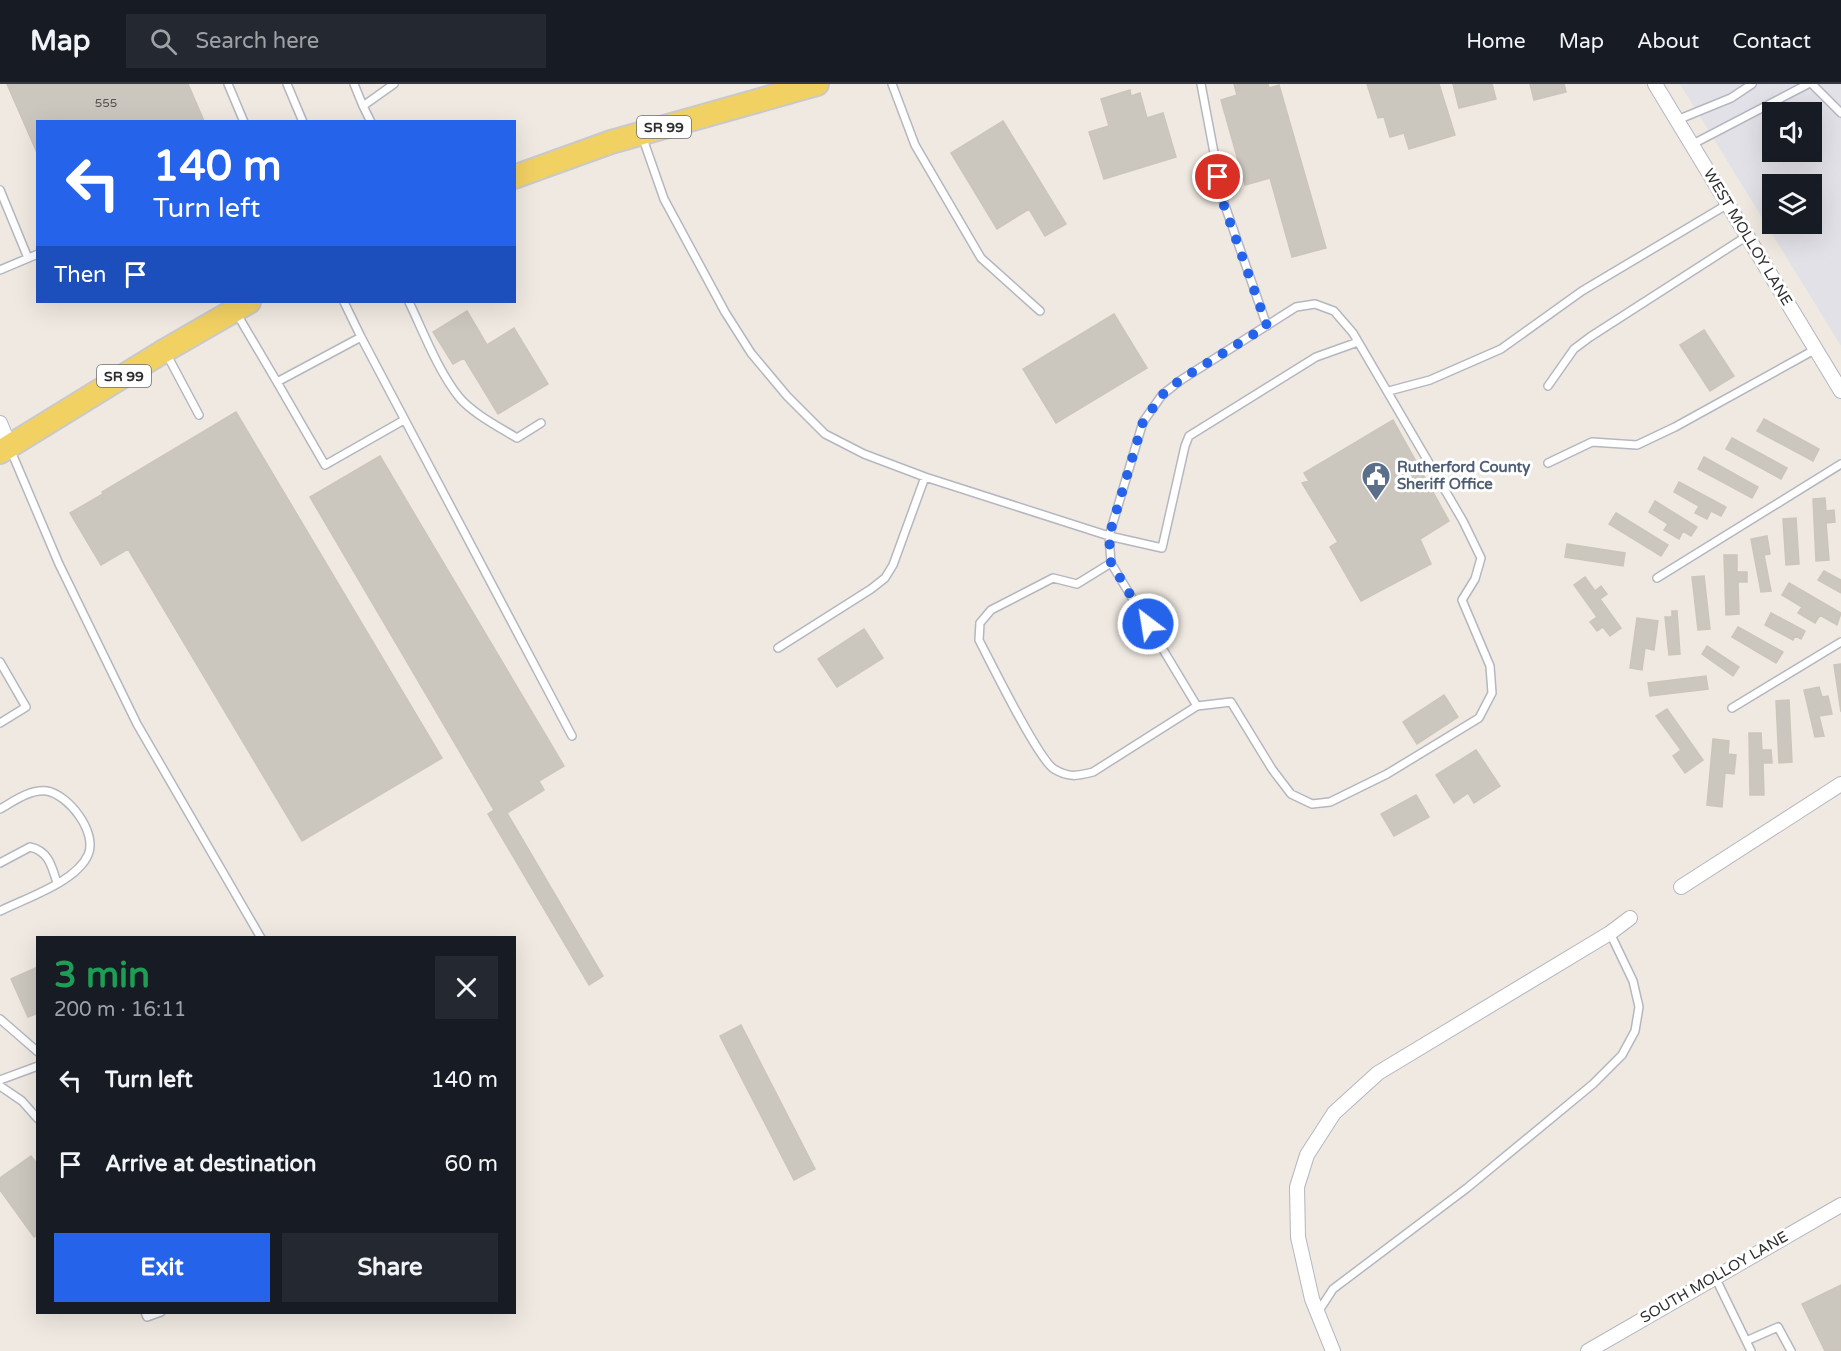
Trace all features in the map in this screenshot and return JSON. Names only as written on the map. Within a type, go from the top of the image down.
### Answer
[{"type":"main road","name":"SR 99","points":[[516,176],[760,95],[817,84]]},
{"type":"main road","name":"SR 99","points":[[4,449],[242,305]]},
{"type":"street","name":"WEST MOLLOY LANE","points":[[1659,85],[1691,145],[1841,391]]},
{"type":"street","points":[[0,423],[4,449]]},
{"type":"street","points":[[1681,887],[1841,784]]},
{"type":"street","points":[[1333,1351],[1311,1299],[1298,1237],[1297,1187],[1307,1155],[1334,1113],[1378,1073],[1610,933],[1630,918]]},
{"type":"street","name":"SOUTH MOLLOY LANE","points":[[1588,1351],[1841,1205]]},
{"type":"lane","points":[[228,84],[243,120]]},
{"type":"lane","points":[[287,84],[302,120]]},
{"type":"lane","points":[[354,84],[370,120]]},
{"type":"lane","points":[[363,106],[394,84]]},
{"type":"lane","points":[[892,84],[915,145],[981,258],[1040,312]]},
{"type":"lane","points":[[1201,84],[1222,200],[1267,326]]},
{"type":"lane","points":[[1677,120],[1731,98],[1752,84]]},
{"type":"lane","points":[[1691,145],[1810,84],[1841,113]]},
{"type":"lane","points":[[641,133],[664,199],[725,312],[758,362],[787,396],[825,434],[864,454],[925,477],[1109,536],[1162,548],[1189,436],[1316,357],[1358,342]]},
{"type":"lane","points":[[0,190],[28,258]]},
{"type":"lane","points":[[1389,391],[1430,380],[1501,349],[1581,291],[1728,204]]},
{"type":"lane","points":[[1548,386],[1574,349],[1599,330],[1747,236]]},
{"type":"lane","points":[[0,270],[36,255]]},
{"type":"lane","points":[[344,303],[360,337],[572,736]]},
{"type":"lane","points":[[408,303],[436,359],[460,398],[516,438],[541,423]]},
{"type":"lane","points":[[1111,563],[1077,584],[1053,578],[991,610],[980,623],[979,640],[1034,742],[1052,768],[1074,777],[1094,772],[1197,706],[1231,702],[1272,769],[1291,794],[1312,804],[1330,802],[1388,774],[1479,718],[1492,693],[1490,666],[1462,600],[1475,579],[1480,558],[1463,520],[1389,391],[1358,342],[1334,311],[1315,304],[1296,307],[1180,380],[1162,395],[1143,422],[1109,536],[1111,563],[1197,706]]},
{"type":"lane","points":[[242,305],[277,382],[325,465],[404,420]]},
{"type":"lane","points":[[277,382],[360,337]]},
{"type":"lane","points":[[1548,463],[1592,442],[1638,445],[1816,349]]},
{"type":"lane","points":[[164,351],[199,415]]},
{"type":"lane","points":[[4,449],[137,724],[260,936]]},
{"type":"lane","points":[[1657,578],[1841,464]]},
{"type":"lane","points":[[778,648],[885,578],[893,565],[925,477]]},
{"type":"lane","points":[[1732,708],[1841,642]]},
{"type":"lane","points":[[0,662],[26,707],[0,723]]},
{"type":"lane","points":[[0,808],[32,792],[46,791],[62,797],[74,808],[84,823],[90,840],[89,854],[73,875],[0,911]]},
{"type":"lane","points":[[0,863],[30,847],[40,849],[52,867],[57,883]]},
{"type":"lane","points":[[1317,1313],[1333,1289],[1467,1188],[1593,1084],[1622,1055],[1635,1031],[1639,1007],[1633,981],[1610,933]]},
{"type":"lane","points":[[0,1019],[36,1050]]},
{"type":"lane","points":[[0,1080],[36,1067]]},
{"type":"lane","points":[[0,1086],[22,1101],[36,1117]]},
{"type":"lane","points":[[1715,1277],[1751,1351]]},
{"type":"lane","points":[[1746,1341],[1778,1327],[1791,1351]]},
{"type":"shaded area","points":[[1680,84],[1841,84],[1841,346],[1772,234],[1822,234],[1822,174],[1762,174],[1762,217]]},
{"type":"building","points":[[7,84],[188,84],[204,120],[36,120],[36,150]]},
{"type":"building","points":[[1234,84],[1268,84],[1269,88],[1279,85],[1326,248],[1292,257],[1270,178],[1245,185],[1221,100],[1237,95]]},
{"type":"building","points":[[1367,84],[1439,84],[1455,135],[1409,149],[1404,133],[1390,137],[1384,117],[1378,118]]},
{"type":"building","points":[[1453,84],[1492,84],[1496,99],[1459,108]]},
{"type":"building","points":[[1530,84],[1564,84],[1566,92],[1534,100]]},
{"type":"building","points":[[1130,90],[1131,96],[1140,93],[1147,118],[1163,113],[1176,157],[1104,179],[1089,132],[1109,126],[1101,99]]},
{"type":"building","points":[[1003,121],[1066,224],[1045,236],[1029,209],[997,229],[951,153]]},
{"type":"building","points":[[467,311],[487,345],[514,328],[548,384],[498,414],[464,358],[453,364],[433,332]]},
{"type":"building","points":[[1114,314],[1147,368],[1056,423],[1023,369]]},
{"type":"building","points":[[1704,330],[1734,376],[1710,391],[1680,345]]},
{"type":"building","points":[[236,412],[442,758],[302,841],[128,549],[101,565],[70,513]]},
{"type":"building","points":[[1764,419],[1819,449],[1813,461],[1757,431]]},
{"type":"building","name":"Rutherford County Sheriff Office","points":[[1393,420],[1449,521],[1420,539],[1431,564],[1361,601],[1330,547],[1338,542],[1302,483],[1309,481],[1304,473]]},
{"type":"building","points":[[1732,438],[1787,468],[1781,479],[1726,449]]},
{"type":"building","points":[[380,456],[564,766],[539,781],[544,790],[507,813],[603,976],[589,985],[488,814],[494,810],[310,497]]},
{"type":"building","points":[[1704,457],[1758,487],[1752,498],[1698,469]]},
{"type":"building","points":[[1679,482],[1726,507],[1721,516],[1711,511],[1707,519],[1695,513],[1699,506],[1674,492]]},
{"type":"building","points":[[1825,498],[1826,511],[1834,510],[1835,522],[1826,523],[1829,560],[1816,561],[1813,499]]},
{"type":"building","points":[[1655,501],[1697,527],[1691,536],[1683,531],[1679,539],[1664,530],[1668,524],[1649,512]]},
{"type":"building","points":[[1616,513],[1668,545],[1661,556],[1609,524]]},
{"type":"building","points":[[1796,518],[1799,564],[1786,565],[1783,519]]},
{"type":"building","points":[[1767,536],[1770,554],[1764,555],[1771,591],[1761,592],[1751,539]]},
{"type":"building","points":[[1567,544],[1625,553],[1623,566],[1565,557]]},
{"type":"building","points":[[1724,555],[1737,555],[1737,572],[1747,572],[1747,582],[1738,582],[1739,614],[1726,615]]},
{"type":"building","points":[[1824,571],[1841,580],[1841,593],[1818,580]]},
{"type":"building","points":[[1704,576],[1710,629],[1698,630],[1692,577]]},
{"type":"building","points":[[1585,577],[1595,591],[1601,586],[1607,594],[1600,599],[1621,628],[1610,636],[1603,627],[1597,631],[1590,622],[1597,617],[1574,585]]},
{"type":"building","points":[[1789,583],[1841,613],[1837,625],[1820,615],[1815,623],[1798,613],[1802,607],[1782,595]]},
{"type":"building","points":[[1672,611],[1677,611],[1680,654],[1669,655],[1665,617],[1672,617]]},
{"type":"building","points":[[1771,613],[1805,631],[1801,639],[1795,636],[1793,640],[1765,625]]},
{"type":"building","points":[[1637,618],[1658,621],[1654,650],[1645,648],[1642,670],[1630,668]]},
{"type":"building","points":[[1738,627],[1783,652],[1776,663],[1732,637]]},
{"type":"building","points":[[864,629],[883,658],[837,687],[818,659]]},
{"type":"building","points":[[1707,646],[1739,667],[1733,676],[1702,654]]},
{"type":"building","points":[[1841,664],[1841,712],[1834,665]]},
{"type":"building","points":[[1706,676],[1708,689],[1650,696],[1648,683]]},
{"type":"building","points":[[1819,687],[1822,697],[1828,696],[1832,714],[1819,716],[1824,736],[1815,737],[1804,690]]},
{"type":"building","points":[[1444,695],[1458,717],[1417,744],[1403,722]]},
{"type":"building","points":[[1789,700],[1792,762],[1779,763],[1776,701]]},
{"type":"building","points":[[1667,709],[1703,760],[1685,773],[1673,756],[1681,750],[1656,716]]},
{"type":"building","points":[[1749,733],[1761,733],[1762,750],[1771,750],[1772,763],[1763,763],[1764,795],[1750,795]]},
{"type":"building","points":[[1713,739],[1729,741],[1728,754],[1736,755],[1734,774],[1725,773],[1722,807],[1707,805]]},
{"type":"building","points":[[1476,750],[1500,786],[1474,803],[1468,793],[1454,803],[1436,775]]},
{"type":"building","points":[[1416,795],[1429,817],[1394,836],[1381,814]]},
{"type":"building","points":[[36,968],[36,1014],[28,1017],[11,979]]},
{"type":"building","points":[[741,1025],[815,1169],[794,1180],[720,1036]]},
{"type":"building","points":[[31,1156],[36,1162],[36,1236],[34,1237],[0,1190],[0,1178]]},
{"type":"building","points":[[1841,1285],[1841,1351],[1825,1351],[1802,1304]]},
{"type":"place","name":"Rutherford County Sheriff Office","points":[[1376,502]]},
{"type":"route","points":[[1148,624],[1111,563],[1109,536],[1143,422],[1162,395],[1180,380],[1267,326],[1222,200],[1218,177]]}]
